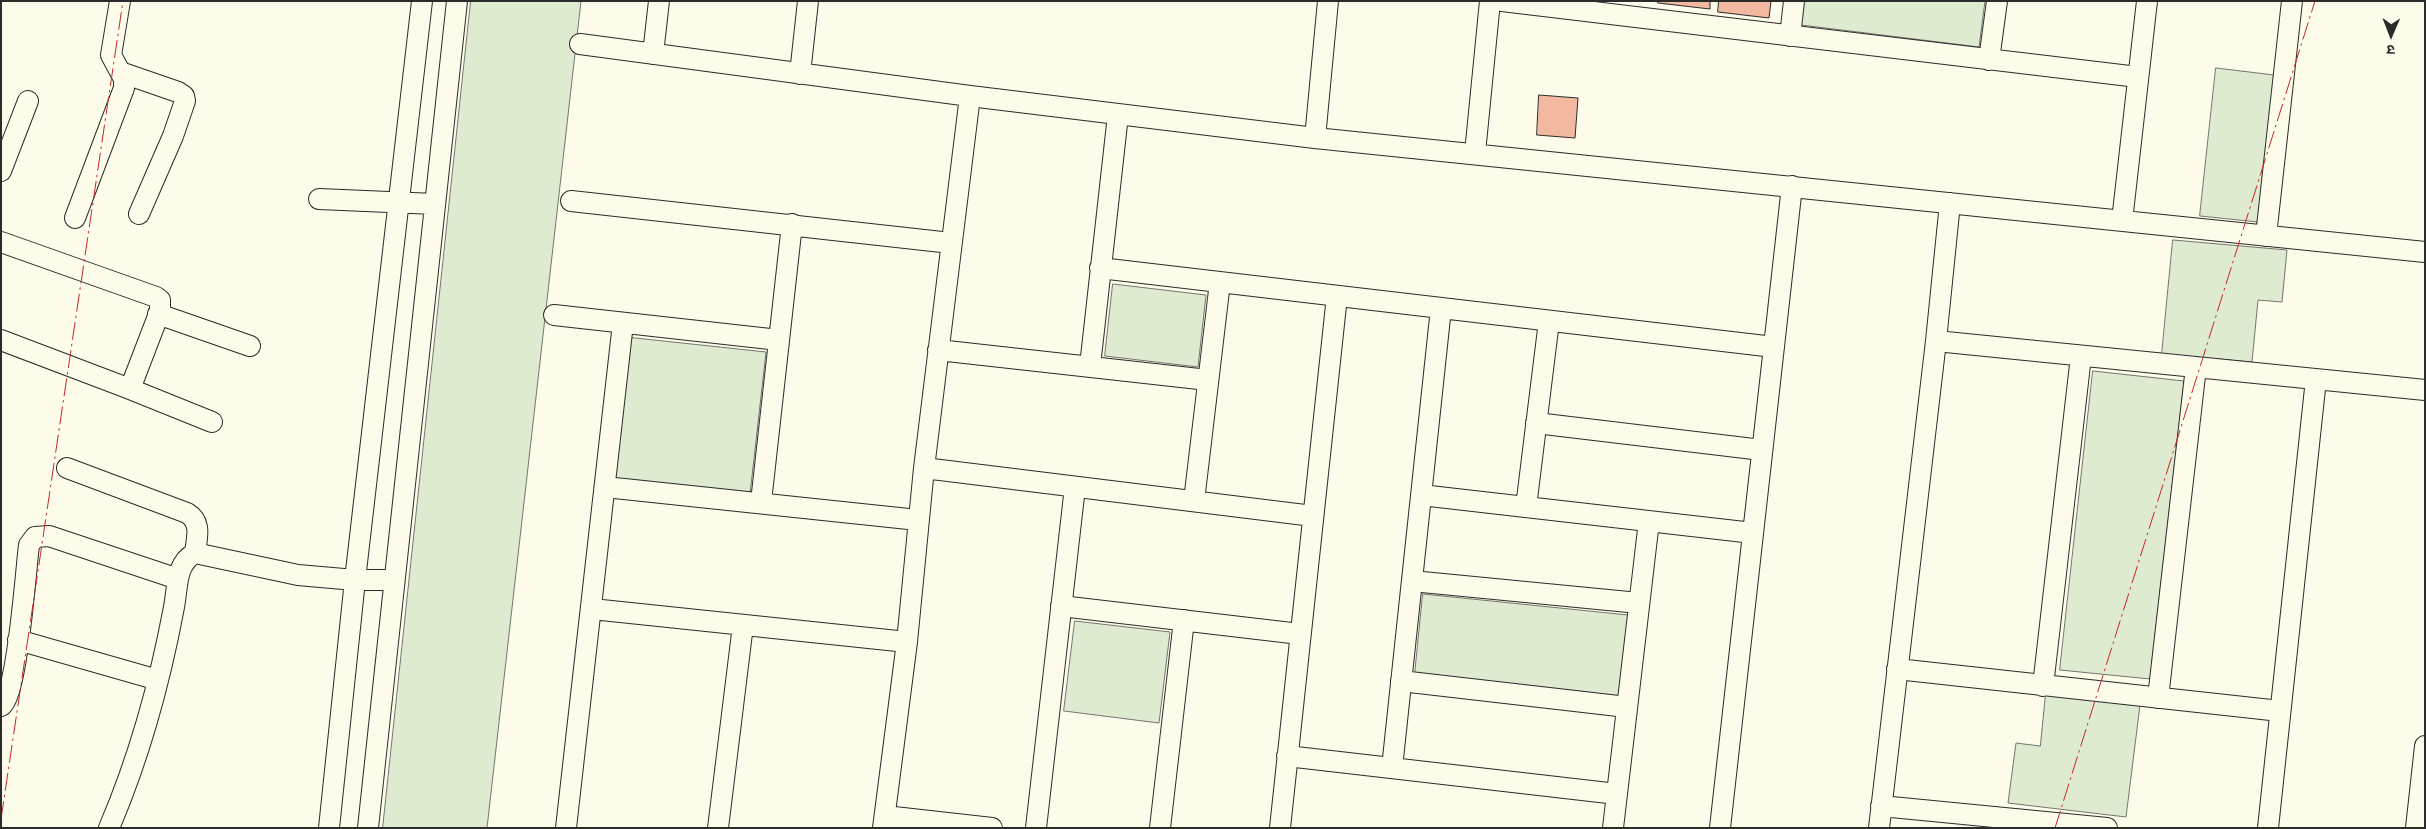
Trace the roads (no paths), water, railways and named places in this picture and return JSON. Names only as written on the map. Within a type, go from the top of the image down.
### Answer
[{"type":"street","points":[[75,218],[122,93],[124,79],[111,55],[120,1]]},
{"type":"street","points":[[329,828],[355,580],[422,1]]},
{"type":"street","points":[[368,828],[457,1]]},
{"type":"street","points":[[653,54],[659,1]]},
{"type":"street","points":[[800,74],[808,1]]},
{"type":"street","points":[[1315,138],[1328,1]]},
{"type":"street","points":[[1475,153],[1490,1]]},
{"type":"street","points":[[1502,1],[1645,10],[1790,36],[2138,78]]},
{"type":"street","points":[[1790,36],[1794,1]]},
{"type":"street","points":[[1989,60],[1997,1]]},
{"type":"street","points":[[2122,221],[2147,1]]},
{"type":"street","points":[[2266,236],[2292,1]]},
{"type":"street","points":[[580,44],[1118,115],[1315,138],[2425,252]]},
{"type":"street","points":[[120,72],[178,92],[184,96],[185,101],[173,136],[139,214]]},
{"type":"street","points":[[970,96],[924,468],[906,642],[884,822],[992,828]]},
{"type":"street","points":[[1,171],[28,101]]},
{"type":"street","points":[[1090,366],[1118,115]]},
{"type":"street","points":[[1720,828],[1792,186]]},
{"type":"street","points":[[319,199],[435,204]]},
{"type":"street","points":[[571,201],[951,242]]},
{"type":"street","points":[[1879,828],[1936,341],[1950,203]]},
{"type":"street","points":[[761,502],[792,224]]},
{"type":"street","points":[[1,242],[156,296],[161,305],[130,389]]},
{"type":"street","points":[[1100,268],[1774,347]]},
{"type":"street","points":[[1194,501],[1220,282]]},
{"type":"street","points":[[1280,828],[1337,296]]},
{"type":"street","points":[[1392,768],[1441,308]]},
{"type":"street","points":[[158,314],[250,346]]},
{"type":"street","points":[[554,315],[779,340]]},
{"type":"street","points":[[1526,508],[1549,320]]},
{"type":"street","points":[[566,828],[623,322]]},
{"type":"street","points":[[1,340],[212,422]]},
{"type":"street","points":[[1936,341],[2425,390]]},
{"type":"street","points":[[938,350],[1208,380]]},
{"type":"street","points":[[2043,686],[2081,356]]},
{"type":"street","points":[[2158,698],[2196,367]]},
{"type":"street","points":[[2268,828],[2316,379]]},
{"type":"street","points":[[1536,423],[1762,450]]},
{"type":"street","points":[[67,468],[187,513],[195,518],[197,523],[195,553]]},
{"type":"street","points":[[924,468],[1313,516]]},
{"type":"street","points":[[605,487],[918,520]]},
{"type":"street","points":[[1036,828],[1075,487]]},
{"type":"street","points":[[1421,496],[1753,534]]},
{"type":"street","points":[[1613,828],[1649,522]]},
{"type":"street","points":[[1,706],[9,696],[18,640],[29,545],[35,537],[49,536],[178,579]]},
{"type":"street","points":[[109,828],[132,769],[158,680],[172,621],[178,579],[186,558],[195,553],[298,575],[355,580],[394,580]]},
{"type":"street","points":[[1412,581],[1639,603]]},
{"type":"street","points":[[1061,606],[1300,634]]},
{"type":"street","points":[[592,609],[906,642]]},
{"type":"street","points":[[1160,828],[1184,620]]},
{"type":"street","points":[[718,828],[743,625]]},
{"type":"street","points":[[18,640],[158,680]]},
{"type":"street","points":[[1897,669],[2280,711]]},
{"type":"street","points":[[1401,681],[1627,707]]},
{"type":"street","points":[[2416,828],[2425,746]]},
{"type":"street","points":[[1287,756],[1617,794]]},
{"type":"street","points":[[1881,806],[2035,824],[2107,828]]}]
